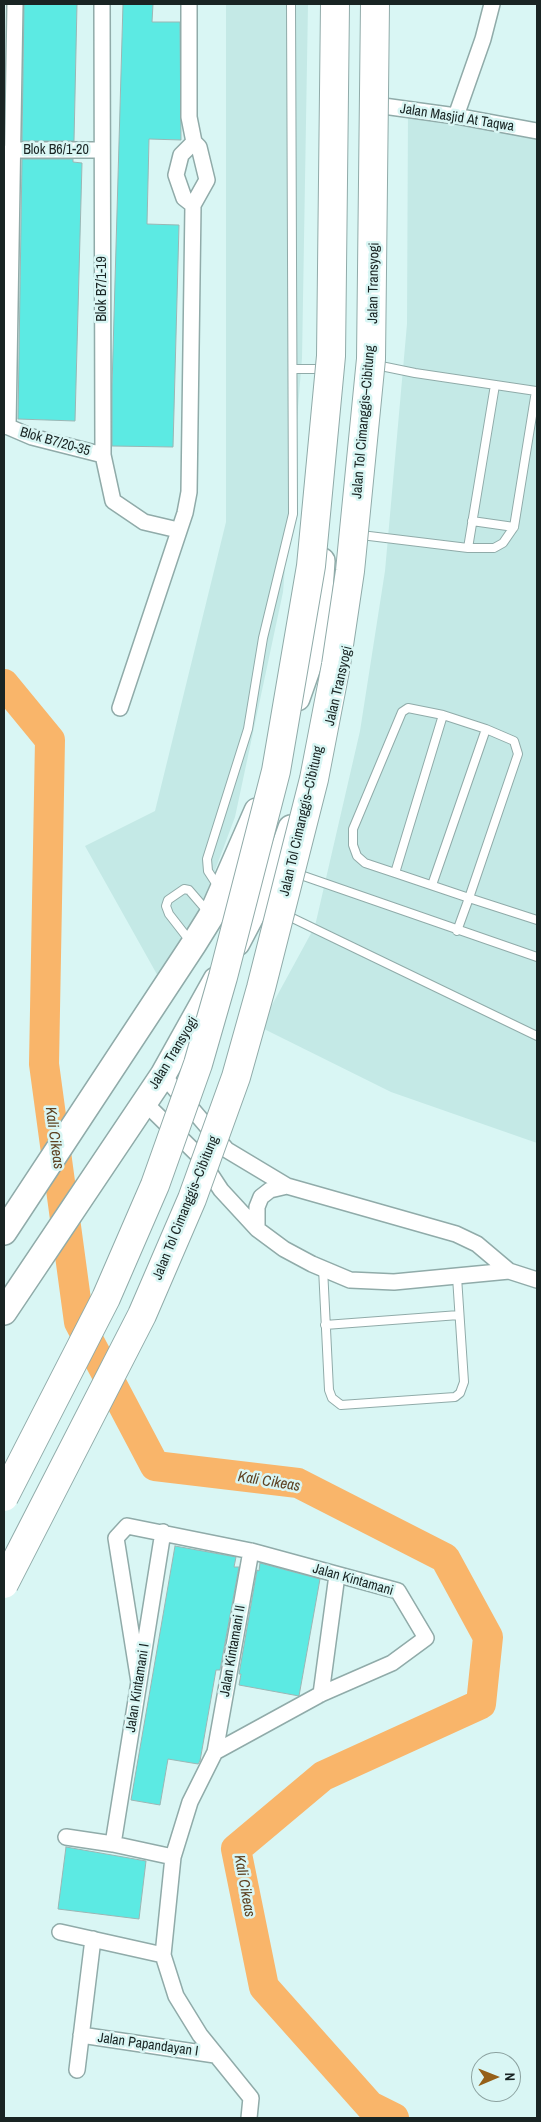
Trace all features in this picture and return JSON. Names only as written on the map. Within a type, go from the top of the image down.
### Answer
[{"type":"highway","points":[[4,1232],[98,1088],[140,1028],[211,916],[268,786],[310,661],[319,607],[326,369],[330,4]]},
{"type":"highway","points":[[4,1497],[106,1298],[155,1185],[198,1064],[223,977],[276,771],[297,658],[311,566],[331,356],[335,4]]},
{"type":"highway","name":"Jalan Transyogi","points":[[8,1306],[163,1075],[260,902],[277,867],[329,727],[353,624],[362,535],[372,364],[376,4]]},
{"type":"highway","name":"Jalan Tol Cimanggis–Cibitung","points":[[4,1584],[142,1315],[192,1199],[236,1077],[261,988],[314,779],[336,665],[350,571],[371,359],[376,4]]},
{"type":"street","points":[[6,426],[15,4]]},
{"type":"street","name":"Blok B7/1-19","points":[[102,4],[103,455],[113,501],[144,522],[178,530]]},
{"type":"street","points":[[120,708],[185,513],[189,492],[193,206],[207,180],[199,147],[194,142],[189,117],[189,4]]},
{"type":"street","points":[[456,116],[483,39],[492,4]]},
{"type":"street","name":"Jalan Masjid At Taqwa","points":[[376,106],[456,116],[537,131]]},
{"type":"street","points":[[193,206],[184,198],[176,175],[181,154],[194,142]]},
{"type":"street","name":"Blok B6/1-20","points":[[11,150],[101,150]]},
{"type":"street","name":"Blok B7/20-35","points":[[6,426],[32,437],[103,455]]},
{"type":"street","points":[[163,1075],[227,1150],[286,1186],[456,1234],[477,1244],[509,1271],[537,1280]]},
{"type":"street","points":[[138,1112],[198,1155],[222,1190],[257,1229],[284,1249],[350,1280],[394,1282],[509,1271]]},
{"type":"street","points":[[257,1229],[257,1207],[261,1197],[270,1190],[286,1186]]},
{"type":"street","name":"Jalan Kintamani","points":[[139,1682],[116,1538],[127,1526],[251,1551],[337,1576],[398,1591],[426,1638],[392,1663],[321,1694],[215,1752]]},
{"type":"street","name":"Jalan Kintamani I","points":[[112,1844],[163,1532]]},
{"type":"street","name":"Jalan Kintamani II","points":[[215,1752],[251,1551]]},
{"type":"street","points":[[321,1694],[337,1576]]},
{"type":"street","points":[[215,1752],[190,1802],[173,1857],[163,1955],[176,1996],[215,2055],[251,2098],[249,2118]]},
{"type":"street","points":[[66,1837],[112,1844],[173,1857]]},
{"type":"street","points":[[60,1932],[163,1955]]},
{"type":"street","points":[[77,2070],[93,1939]]},
{"type":"street","name":"Jalan Papandayan I","points":[[81,2036],[215,2055]]},
{"type":"lane","points":[[222,891],[208,871],[208,859],[248,728],[265,629],[293,514],[291,4]]},
{"type":"lane","points":[[362,535],[468,548],[494,548],[503,543],[514,527],[536,391],[415,373],[372,364]]},
{"type":"lane","points":[[293,369],[326,369]]},
{"type":"lane","points":[[468,548],[496,385]]},
{"type":"lane","points":[[472,522],[514,527]]},
{"type":"lane","points":[[457,930],[469,898],[518,754],[514,741],[486,728],[443,715],[408,708],[402,712],[353,829],[353,845],[358,856],[365,863],[395,872],[469,898],[537,920]]},
{"type":"lane","points":[[395,872],[443,715]]},
{"type":"lane","points":[[432,885],[486,728]]},
{"type":"lane","points":[[277,867],[537,957]]},
{"type":"lane","points":[[193,945],[169,914],[166,906],[168,900],[184,889],[189,890],[211,916]]},
{"type":"lane","points":[[260,902],[537,1036]]},
{"type":"lane","points":[[323,1268],[329,1390],[332,1398],[341,1405],[455,1397],[460,1393],[464,1382],[457,1277]]},
{"type":"lane","points":[[325,1325],[459,1315]]},
{"type":"shaded area","points":[[226,4],[308,4],[302,358],[283,592],[235,817],[202,905],[159,978],[85,846],[155,811],[226,522]]},
{"type":"shaded area","points":[[408,110],[537,138],[537,1143],[391,1092],[260,1027],[315,926],[360,731],[385,571],[407,324]]},
{"type":"building","points":[[24,4],[77,4],[74,141],[22,141]]},
{"type":"building","points":[[123,4],[153,4],[152,22],[180,22],[181,140],[149,139],[147,224],[179,225],[173,447],[112,446]]},
{"type":"building","points":[[22,159],[73,159],[73,162],[82,163],[75,421],[18,419]]},
{"type":"building","points":[[175,1546],[236,1557],[234,1567],[239,1567],[220,1670],[216,1670],[200,1761],[198,1764],[168,1759],[160,1805],[131,1800]]},
{"type":"building","points":[[260,1563],[320,1579],[299,1696],[239,1685],[241,1674],[239,1674],[257,1570],[259,1571]]},
{"type":"building","points":[[66,1847],[146,1861],[139,1919],[58,1909]]},
{"type":"waterway","name":"Kali Cikeas","points":[[4,684],[50,740],[44,1064],[79,1322],[155,1466],[298,1483],[445,1558],[488,1637],[481,1704],[323,1776],[236,1849],[264,1987],[370,2106],[394,2118]]}]
